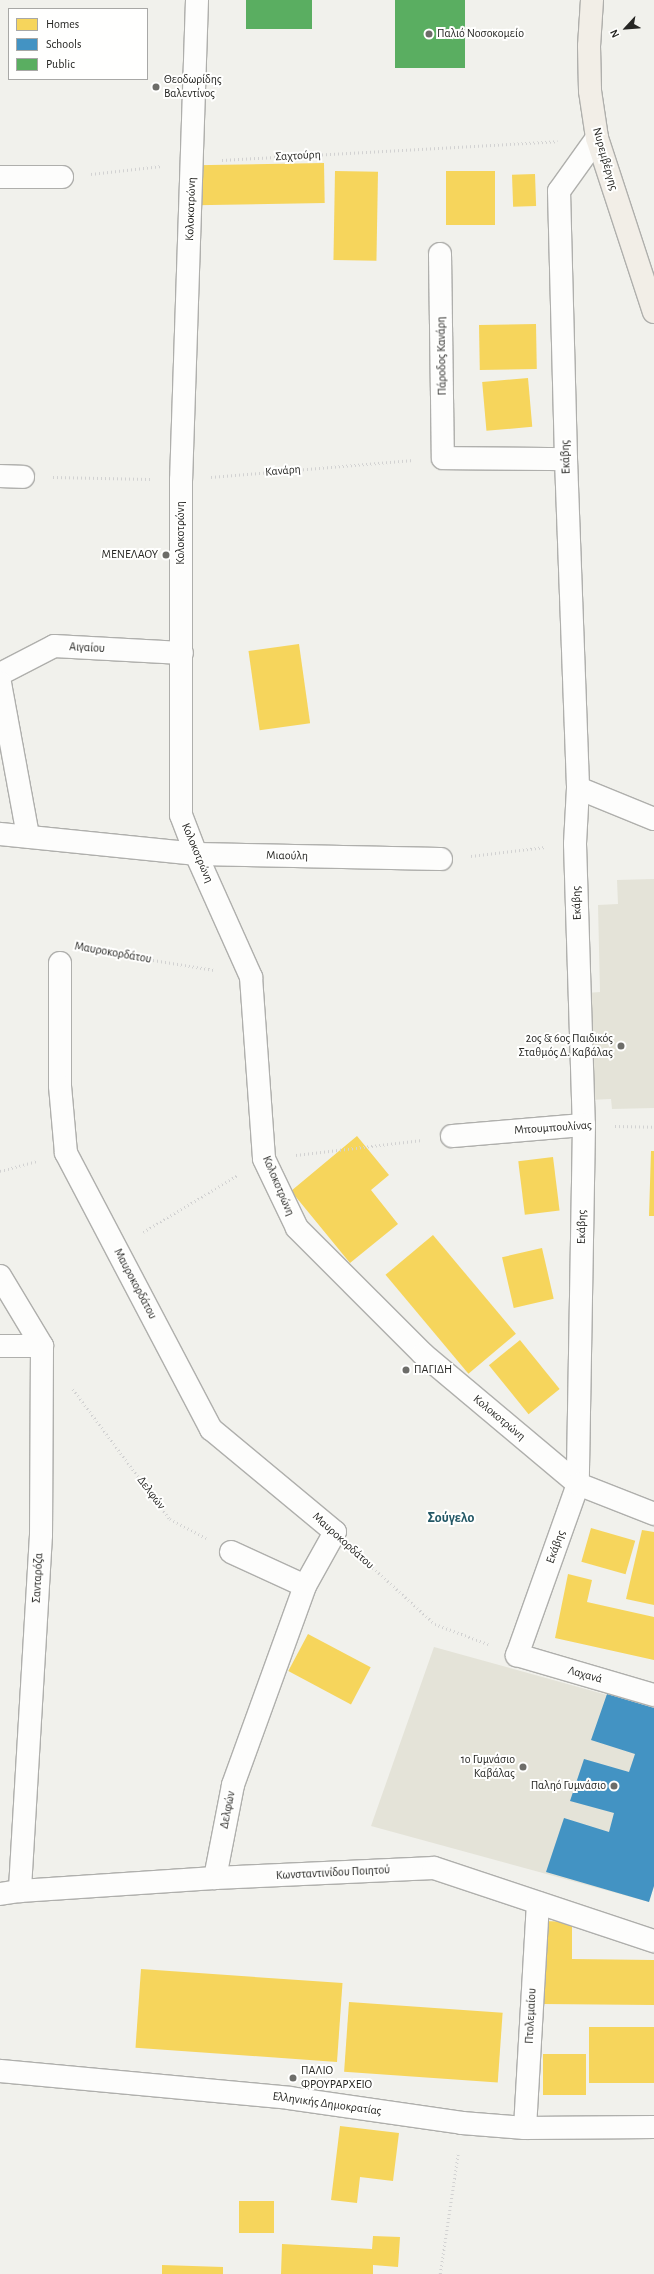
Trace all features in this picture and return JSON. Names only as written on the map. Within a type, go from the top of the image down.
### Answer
[{"type":"main road","name":"Νυρεμβέργης","points":[[592,0],[589,46],[590,91],[597,138],[654,312]]},
{"type":"street","name":"Κολοκοτρώνη","points":[[197,0],[193,162],[181,480],[181,815],[196,854],[251,976],[264,1159],[297,1228],[423,1354],[578,1484],[654,1514]]},
{"type":"street","name":"Εκάβης","points":[[517,1655],[578,1484],[584,1125],[575,844],[578,788],[566,459],[559,191],[597,138]]},
{"type":"street","points":[[0,177],[62,177]]},
{"type":"street","name":"Πάροδος Κανάρη","points":[[440,254],[443,458]]},
{"type":"street","points":[[443,458],[566,459]]},
{"type":"street","points":[[0,476],[23,477]]},
{"type":"street","name":"Αιγαίου","points":[[0,674],[54,646],[182,653]]},
{"type":"street","points":[[0,683],[28,836]]},
{"type":"street","points":[[578,788],[654,819]]},
{"type":"street","name":"Μιαούλη","points":[[0,834],[196,854],[440,859]]},
{"type":"street","name":"Μαυροκορδάτου","points":[[60,963],[60,1086],[66,1153],[211,1429],[334,1532]]},
{"type":"street","name":"Μπουμπουλίνας","points":[[452,1136],[584,1125]]},
{"type":"street","points":[[0,1276],[42,1346]]},
{"type":"street","points":[[0,1346],[42,1346]]},
{"type":"street","name":"Σανταρόζα","points":[[10,1892],[41,1535],[42,1346]]},
{"type":"street","name":"Δελφών","points":[[215,1878],[233,1785],[305,1586],[334,1532]]},
{"type":"street","points":[[231,1552],[305,1586]]},
{"type":"street","name":"Λαχανά","points":[[517,1655],[654,1695]]},
{"type":"street","name":"Κωνσταντινίδου Ποιητού","points":[[10,1892],[215,1878],[434,1868],[654,1941]]},
{"type":"street","name":"Πτολεμαίου","points":[[525,2128],[538,1903]]},
{"type":"street","name":"Ελληνικής Δημοκρατίας","points":[[0,2071],[289,2098],[462,2123],[525,2128],[654,2127]]},
{"type":"path","name":"Σαχτούρη","points":[[62,177],[193,162],[597,138]]},
{"type":"path","name":"Κανάρη","points":[[23,477],[181,480],[443,458]]},
{"type":"path","points":[[440,859],[575,844]]},
{"type":"path","name":"Μαυροκορδάτου","points":[[60,963],[63,945],[251,976]]},
{"type":"path","name":"Μπουμπουλίνας","points":[[584,1125],[654,1127]]},
{"type":"path","points":[[0,1171],[66,1153]]},
{"type":"path","name":"Δελφών","points":[[70,1385],[170,1519],[231,1552]]},
{"type":"path","name":"Μαυροκορδάτου","points":[[334,1532],[435,1624],[517,1655]]},
{"type":"path","points":[[440,2274],[462,2123]]},
{"type":"shaded area","name":"2ος & 6ος Παιδικός Σταθμός Δ. Καβάλας","points":[[654,879],[654,1108],[612,1109],[611,1099],[589,1100],[586,993],[600,992],[598,905],[618,904],[617,880]]},
{"type":"shaded area","name":"1ο Γυμνάσιο Καβάλας","points":[[434,1647],[654,1708],[654,1886],[649,1902],[371,1826]]},
{"type":"building: Homes","points":[[324,163],[325,203],[196,205],[195,165]]},
{"type":"building: Homes","points":[[335,171],[378,172],[376,261],[333,260]]},
{"type":"building: Homes","points":[[446,171],[495,171],[495,225],[446,225]]},
{"type":"building: Homes","points":[[535,174],[536,206],[513,207],[512,175]]},
{"type":"building: Homes","points":[[536,324],[537,369],[480,370],[479,325]]},
{"type":"building: Homes","points":[[528,378],[532,427],[486,431],[482,382]]},
{"type":"building: Homes","points":[[299,644],[310,723],[260,730],[248,651]]},
{"type":"building: Homes","points":[[357,1136],[389,1175],[371,1190],[398,1224],[350,1263],[291,1191]]},
{"type":"building: Homes","points":[[651,1151],[654,1151],[654,1216],[649,1216]]},
{"type":"building: Homes","points":[[553,1157],[560,1211],[525,1215],[518,1161]]},
{"type":"building: Homes","points":[[433,1235],[516,1334],[468,1374],[386,1275]]},
{"type":"building: Homes","points":[[542,1248],[554,1299],[514,1308],[502,1257]]},
{"type":"building: Homes","points":[[520,1340],[560,1389],[529,1414],[489,1365]]},
{"type":"building: Homes","points":[[591,1528],[635,1541],[626,1574],[581,1562]]},
{"type":"building: Homes","points":[[642,1530],[654,1532],[654,1605],[626,1599]]},
{"type":"building: Homes","points":[[568,1574],[592,1580],[587,1602],[654,1617],[654,1660],[555,1638]]},
{"type":"building: Homes","points":[[308,1634],[371,1667],[351,1704],[288,1671]]},
{"type":"building: Homes","points":[[544,1921],[572,1922],[572,1959],[654,1960],[654,2005],[543,2004]]},
{"type":"building: Homes","points":[[141,1969],[343,1983],[337,2062],[135,2048]]},
{"type":"building: Homes","points":[[349,2002],[503,2013],[498,2083],[344,2072]]},
{"type":"building: Homes","points":[[589,2027],[654,2027],[654,2083],[589,2083]]},
{"type":"building: Homes","points":[[543,2054],[586,2054],[586,2095],[543,2095]]},
{"type":"building: Homes","points":[[340,2126],[399,2133],[393,2181],[360,2177],[357,2203],[331,2200]]},
{"type":"building: Homes","points":[[239,2201],[274,2201],[274,2233],[239,2233]]},
{"type":"building: Homes","points":[[373,2236],[400,2237],[398,2267],[373,2265],[373,2274],[281,2274],[282,2244],[372,2249]]},
{"type":"building: Homes","points":[[162,2265],[223,2267],[223,2274],[162,2274]]},
{"type":"building: Schools","name":"Παληό Γυμνάσιο","points":[[607,1694],[654,1708],[654,1886],[649,1902],[546,1872],[564,1818],[609,1832],[614,1813],[570,1801],[584,1759],[629,1772],[635,1754],[591,1740]]},
{"type":"building: Public","points":[[246,0],[312,0],[312,29],[246,29]]},
{"type":"building: Public","name":"Παλιό Νοσοκομείο","points":[[395,0],[465,0],[465,68],[395,68]]},
{"type":"place","name":"Παλιό Νοσοκομείο","points":[[429,34]]},
{"type":"place","name":"Θεοδωρίδης Βαλεντίνος","points":[[156,87]]},
{"type":"place","name":"ΜΕΝΕΛΑΟΥ","points":[[166,555]]},
{"type":"place","name":"2ος & 6ος Παιδικός Σταθμός Δ. Καβάλας","points":[[621,1046]]},
{"type":"place","name":"ΠΑΓΙΔΗ","points":[[406,1370]]},
{"type":"place","name":"1ο Γυμνάσιο Καβάλας","points":[[523,1767]]},
{"type":"place","name":"Παληό Γυμνάσιο","points":[[614,1786]]},
{"type":"place","name":"ΠΑΛΙΟ ΦΡΟΥΡΑΡΧΕΙΟ","points":[[293,2078]]},
{"type":"district","name":"Σούγελο","points":[[451,1518]]}]
